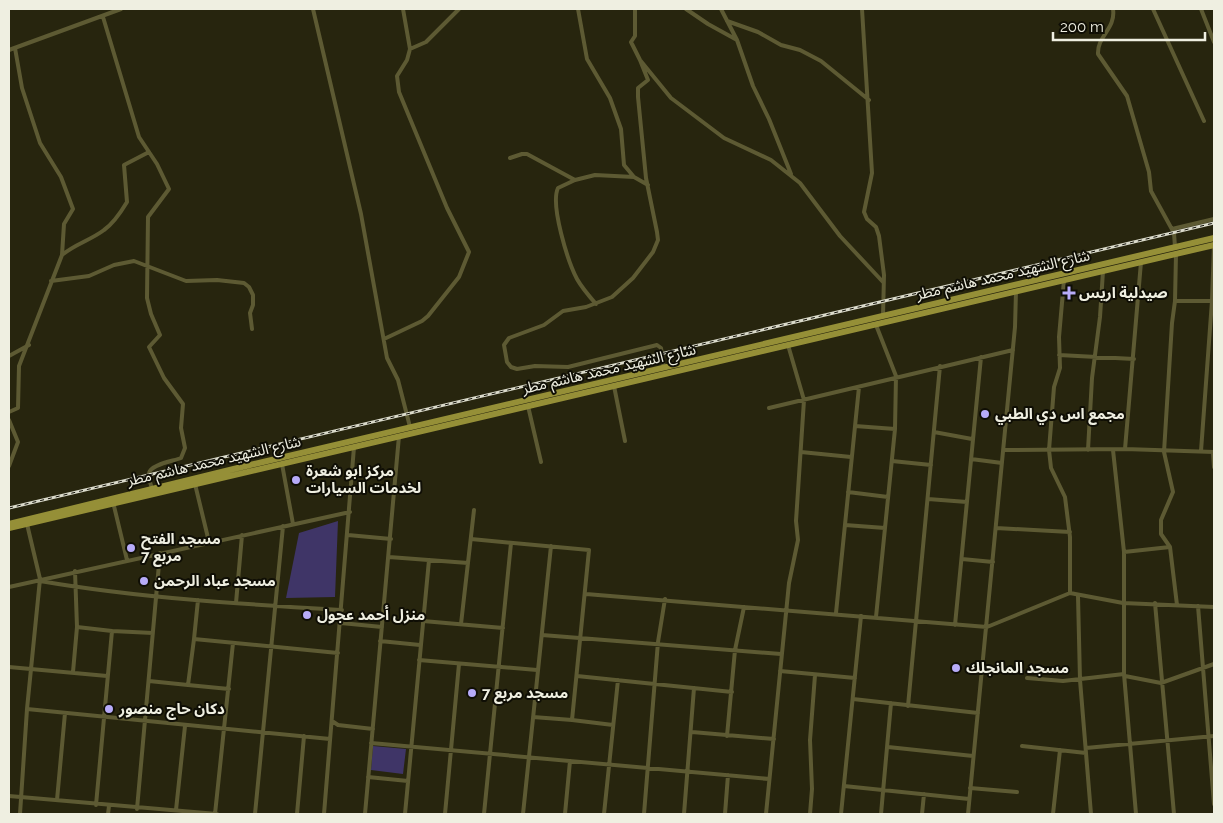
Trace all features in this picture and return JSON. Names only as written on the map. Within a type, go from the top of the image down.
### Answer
[{"type":"main road","name":"شارع الشهيد محمد هاشم مطر","points":[[9,528],[152,489],[410,427],[1141,262],[1214,238]]},
{"type":"main road","name":"شارع الشهيد محمد هاشم مطر","points":[[9,524],[354,448],[876,325],[884,320],[1176,251],[1214,245]]},
{"type":"street","points":[[9,50],[121,9]]},
{"type":"street","points":[[313,9],[361,214],[387,358],[398,380],[410,427]]},
{"type":"street","points":[[384,339],[425,319],[459,277],[469,252],[447,208],[399,92],[397,76],[407,60],[410,49],[403,9]]},
{"type":"street","points":[[410,49],[426,42],[459,9]]},
{"type":"street","points":[[578,9],[587,59],[610,98],[621,129],[624,165],[634,177],[648,186]]},
{"type":"street","points":[[635,9],[635,36],[631,42],[648,80],[638,88],[648,186],[657,232],[656,246],[646,261],[621,290],[596,304],[563,311],[544,325],[509,338],[504,346],[508,365],[517,369],[535,366],[568,367],[658,345],[662,348],[664,369]]},
{"type":"street","points":[[686,9],[737,40]]},
{"type":"street","points":[[721,9],[737,40],[753,86],[769,119],[792,176]]},
{"type":"street","points":[[862,9],[869,100],[872,180],[864,212],[867,219],[876,227],[879,236],[884,320]]},
{"type":"street","points":[[1113,9],[1114,20],[1101,42],[1098,54],[1127,96],[1149,172],[1151,191],[1172,229],[1176,251],[1175,301],[1164,452],[1173,492],[1161,520],[1161,534],[1170,547],[1177,605]]},
{"type":"street","points":[[1153,9],[1204,121]]},
{"type":"street","points":[[1201,9],[1214,42]]},
{"type":"street","points":[[103,17],[139,137],[169,189],[148,217],[147,298],[151,314],[160,335],[149,347],[164,378],[182,400],[184,408],[181,428],[185,448],[184,454],[179,459],[152,468],[149,474],[152,489]]},
{"type":"street","points":[[728,21],[758,32],[781,45],[800,50],[816,58],[869,100]]},
{"type":"street","points":[[9,412],[18,408],[19,366],[29,346],[62,255],[64,224],[73,210],[61,177],[40,143],[22,88],[15,48]]},
{"type":"street","points":[[640,60],[671,98],[715,132],[734,144],[771,160],[792,176],[810,193],[840,236],[883,282]]},
{"type":"street","points":[[62,255],[76,244],[98,234],[110,225],[127,202],[124,165],[149,152]]},
{"type":"street","points":[[510,158],[527,154],[575,180]]},
{"type":"street","points":[[596,304],[580,285],[573,269],[556,205],[558,188],[595,174],[634,177]]},
{"type":"street","points":[[1172,229],[1214,219]]},
{"type":"street","points":[[1201,451],[1212,301],[1214,245]]},
{"type":"street","points":[[52,281],[89,276],[126,262],[139,262],[147,267],[186,281],[216,280],[244,283],[249,287],[253,295],[253,305],[250,313],[252,329]]},
{"type":"street","points":[[1125,449],[1141,262]]},
{"type":"street","points":[[1088,450],[1094,356],[1100,317],[1103,271]]},
{"type":"street","points":[[1064,280],[1059,355],[1060,368],[1054,387],[1048,450],[1051,468],[1065,497],[1070,532],[1070,593]]},
{"type":"street","points":[[968,814],[1004,450],[1016,291]]},
{"type":"street","points":[[1175,301],[1212,301]]},
{"type":"street","points":[[876,325],[896,376],[895,429],[876,617]]},
{"type":"street","points":[[766,814],[790,570],[798,540],[796,521],[804,400],[788,345]]},
{"type":"street","points":[[9,356],[29,346]]},
{"type":"street","points":[[769,408],[896,376],[1013,350]]},
{"type":"street","points":[[1059,355],[1134,359]]},
{"type":"street","points":[[955,625],[981,357]]},
{"type":"street","points":[[908,706],[940,366]]},
{"type":"street","points":[[614,386],[625,441]]},
{"type":"street","points":[[836,613],[860,386]]},
{"type":"street","points":[[528,406],[542,462]]},
{"type":"street","points":[[9,420],[18,442],[9,466]]},
{"type":"street","points":[[855,426],[895,429]]},
{"type":"street","points":[[934,432],[972,439]]},
{"type":"street","points":[[365,814],[380,642],[390,557],[399,436]]},
{"type":"street","points":[[324,814],[354,448]]},
{"type":"street","points":[[1004,450],[1125,449],[1164,452],[1214,452],[1214,467]]},
{"type":"street","points":[[1113,450],[1124,552],[1125,675],[1136,814]]},
{"type":"street","points":[[801,452],[852,457]]},
{"type":"street","points":[[971,459],[1002,463]]},
{"type":"street","points":[[892,461],[931,465]]},
{"type":"street","points":[[282,464],[293,524]]},
{"type":"street","points":[[195,484],[209,542]]},
{"type":"street","points":[[848,492],[888,497]]},
{"type":"street","points":[[928,499],[967,502]]},
{"type":"street","points":[[113,501],[127,560]]},
{"type":"street","points":[[461,624],[474,510]]},
{"type":"street","points":[[9,587],[350,512]]},
{"type":"street","points":[[20,814],[30,669],[40,580],[27,524]]},
{"type":"street","points":[[845,525],[885,528]]},
{"type":"street","points":[[256,814],[283,526]]},
{"type":"street","points":[[996,528],[1070,532]]},
{"type":"street","points":[[236,602],[242,535]]},
{"type":"street","points":[[348,535],[391,539]]},
{"type":"street","points":[[471,539],[589,550],[572,720]]},
{"type":"street","points":[[484,814],[511,543]]},
{"type":"street","points":[[523,814],[551,546]]},
{"type":"street","points":[[1124,552],[1170,547]]},
{"type":"street","points":[[137,808],[150,681],[160,553]]},
{"type":"street","points":[[390,557],[468,563]]},
{"type":"street","points":[[962,558],[993,562]]},
{"type":"street","points":[[405,814],[429,560]]},
{"type":"street","points":[[73,672],[77,628],[75,571]]},
{"type":"street","points":[[40,580],[75,587],[198,600],[342,610]]},
{"type":"street","points":[[586,594],[836,613],[987,627],[1070,593],[1078,596],[1123,602],[1214,607]]},
{"type":"street","points":[[1078,596],[1080,680],[1091,814]]},
{"type":"street","points":[[644,814],[658,642],[665,599]]},
{"type":"street","points":[[188,685],[198,600]]},
{"type":"street","points":[[1155,603],[1174,814]]},
{"type":"street","points":[[1198,606],[1214,804]]},
{"type":"street","points":[[727,736],[734,650],[744,607]]},
{"type":"street","points":[[841,814],[861,616]]},
{"type":"street","points":[[423,621],[503,628]]},
{"type":"street","points":[[341,622],[382,627]]},
{"type":"street","points":[[77,628],[153,633]]},
{"type":"street","points":[[96,804],[112,631]]},
{"type":"street","points":[[542,634],[658,642],[781,654]]},
{"type":"street","points":[[194,639],[338,653]]},
{"type":"street","points":[[380,642],[420,645]]},
{"type":"street","points":[[9,796],[109,806],[176,810],[195,814],[216,814],[233,643]]},
{"type":"street","points":[[419,660],[537,670]]},
{"type":"street","points":[[445,814],[459,664]]},
{"type":"street","points":[[1027,678],[1063,681],[1125,675],[1162,683],[1214,664]]},
{"type":"street","points":[[9,667],[107,676]]},
{"type":"street","points":[[780,670],[855,678]]},
{"type":"street","points":[[810,814],[812,789],[810,740],[815,675]]},
{"type":"street","points":[[577,676],[732,692]]},
{"type":"street","points":[[604,814],[618,680]]},
{"type":"street","points":[[150,681],[229,689]]},
{"type":"street","points":[[684,814],[694,688]]},
{"type":"street","points":[[853,699],[978,713]]},
{"type":"street","points":[[881,814],[891,704]]},
{"type":"street","points":[[27,709],[330,739]]},
{"type":"street","points":[[57,800],[65,713]]},
{"type":"street","points":[[533,716],[613,725]]},
{"type":"street","points":[[332,721],[338,725],[373,728]]},
{"type":"street","points":[[176,810],[185,726]]},
{"type":"street","points":[[692,732],[774,740]]},
{"type":"street","points":[[297,814],[304,736]]},
{"type":"street","points":[[1022,746],[1060,750],[1086,750],[1214,736]]},
{"type":"street","points":[[371,743],[769,779]]},
{"type":"street","points":[[888,747],[973,756]]},
{"type":"street","points":[[1053,814],[1060,750]]},
{"type":"street","points":[[565,814],[570,761]]},
{"type":"street","points":[[724,814],[728,775]]},
{"type":"street","points":[[368,777],[408,781]]},
{"type":"street","points":[[844,786],[969,799]]},
{"type":"street","points":[[970,788],[1017,792]]},
{"type":"street","points":[[922,814],[924,794]]},
{"type":"street","points":[[108,814],[109,806]]},
{"type":"shaded area","points":[[338,521],[335,597],[286,598],[299,533]]},
{"type":"shaded area","points":[[373,746],[406,749],[403,774],[371,770]]},
{"type":"railway","points":[[9,508],[1214,223]]},
{"type":"place","name":"صيدلية اريس","points":[[1069,293]]},
{"type":"place","name":"مجمع اس دي الطبي","points":[[985,414]]},
{"type":"place","name":"مركز ابو شعرة لخدمات السيارات","points":[[296,480]]},
{"type":"place","name":"مسجد الفتح مربع 7","points":[[131,548]]},
{"type":"place","name":"مسجد عباد الرحمن","points":[[144,581]]},
{"type":"place","name":"منزل أحمد عجول","points":[[307,615]]},
{"type":"place","name":"مسجد المانجلك","points":[[956,668]]},
{"type":"place","name":"مسجد مربع 7","points":[[472,693]]},
{"type":"place","name":"دكان حاج منصور","points":[[109,709]]}]
